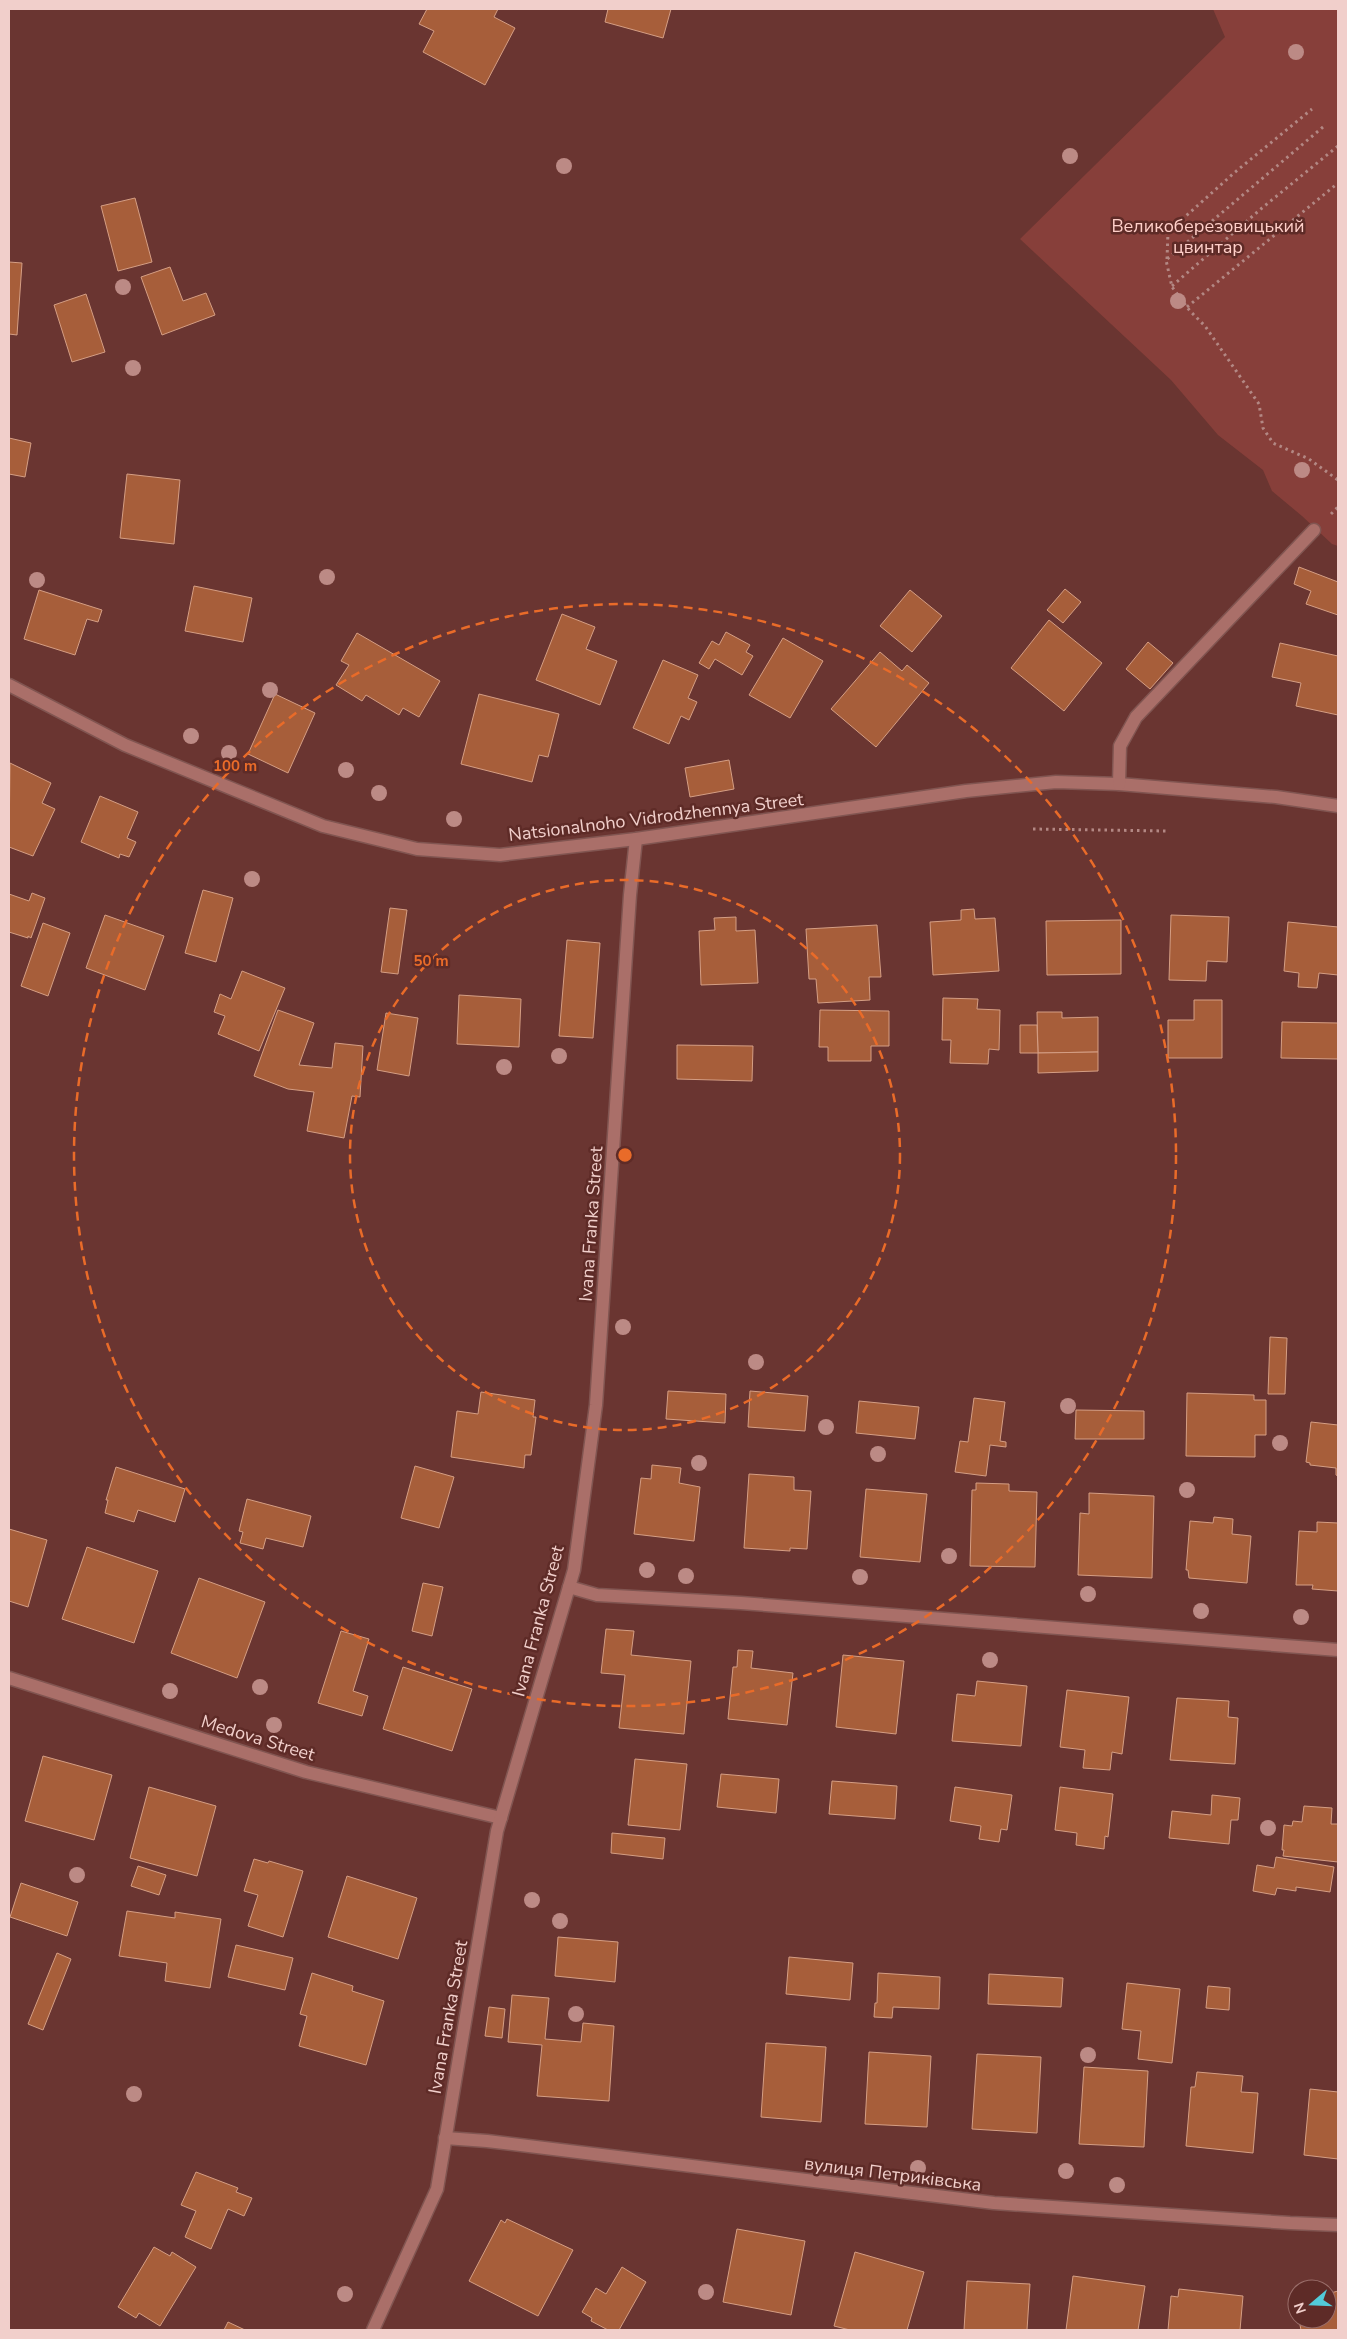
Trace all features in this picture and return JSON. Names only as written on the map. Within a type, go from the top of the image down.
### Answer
[{"type":"street","points":[[1119,784],[1120,746],[1136,717],[1314,530]]},
{"type":"street","name":"Natsionalnoho Vidrodzhennya Street","points":[[9,685],[126,745],[323,826],[417,849],[500,855],[636,839],[966,791],[1056,782],[1119,784],[1276,797],[1338,806]]},
{"type":"street","name":"Ivana Franka Street","points":[[373,2330],[437,2189],[497,1830],[574,1570],[596,1405],[630,895],[636,839]]},
{"type":"street","points":[[568,1587],[596,1595],[740,1603],[1338,1650]]},
{"type":"street","name":"Medova Street","points":[[9,1678],[306,1772],[501,1818]]},
{"type":"street","name":"вулиця Петриківська","points":[[445,2138],[487,2141],[994,2203],[1338,2225]]},
{"type":"path","points":[[1312,109],[1234,173],[1168,232],[1166,260],[1172,287],[1205,326],[1259,404],[1263,428],[1273,443],[1309,459],[1338,480]]},
{"type":"path","points":[[1166,260],[1323,127]]},
{"type":"path","points":[[1172,287],[1262,208],[1338,146]]},
{"type":"path","points":[[1187,307],[1338,183]]},
{"type":"path","points":[[1033,829],[1167,831]]},
{"type":"green space","name":"Великоберезовицький цвинтар","points":[[1213,9],[1338,9],[1338,546],[1332,544],[1272,491],[1263,470],[1218,435],[1171,380],[1020,239],[1225,37]]},
{"type":"building","points":[[427,9],[498,9],[494,17],[515,28],[485,85],[423,52],[434,31],[419,24]]},
{"type":"building","points":[[608,9],[671,9],[663,38],[605,22]]},
{"type":"building","points":[[135,198],[152,262],[118,271],[101,206]]},
{"type":"building","points":[[9,262],[22,263],[17,335],[9,334]]},
{"type":"building","points":[[170,267],[183,301],[206,293],[215,315],[162,335],[141,277]]},
{"type":"building","points":[[86,294],[105,352],[72,362],[54,305]]},
{"type":"building","points":[[9,438],[31,443],[25,477],[9,474]]},
{"type":"building","points":[[127,474],[180,480],[174,544],[120,538]]},
{"type":"building","points":[[1299,567],[1338,582],[1338,615],[1306,604],[1311,591],[1294,584]]},
{"type":"building","points":[[194,586],[252,598],[243,642],[185,631]]},
{"type":"building","points":[[1065,589],[1081,602],[1063,623],[1047,610]]},
{"type":"building","points":[[39,590],[102,610],[98,622],[87,619],[75,655],[24,639]]},
{"type":"building","points":[[910,590],[942,616],[912,652],[880,626]]},
{"type":"building","points":[[562,614],[595,627],[586,649],[617,661],[600,705],[536,680]]},
{"type":"building","points":[[1049,620],[1102,663],[1064,711],[1011,668]]},
{"type":"building","points":[[726,632],[750,645],[746,652],[753,656],[742,675],[715,659],[709,669],[699,663],[712,641],[719,645]]},
{"type":"building","points":[[357,633],[440,681],[419,717],[403,708],[399,715],[366,695],[362,701],[336,685],[349,665],[341,661]]},
{"type":"building","points":[[783,638],[823,661],[790,718],[749,695]]},
{"type":"building","points":[[1148,642],[1173,663],[1150,689],[1126,669]]},
{"type":"building","points":[[1280,643],[1338,656],[1338,715],[1296,706],[1301,683],[1272,677]]},
{"type":"building","points":[[880,652],[902,671],[907,665],[929,683],[876,747],[831,709]]},
{"type":"building","points":[[663,660],[698,675],[688,698],[697,702],[689,720],[681,716],[669,744],[633,728]]},
{"type":"building","points":[[275,694],[315,713],[288,773],[248,754]]},
{"type":"building","points":[[479,694],[559,714],[548,757],[539,755],[532,782],[461,764]]},
{"type":"building","points":[[729,760],[734,789],[690,797],[685,768]]},
{"type":"building","points":[[10,763],[51,783],[42,803],[55,809],[33,856],[9,847]]},
{"type":"building","points":[[100,796],[138,812],[127,838],[136,842],[129,857],[120,854],[119,858],[81,842]]},
{"type":"building","points":[[203,890],[233,898],[216,962],[185,953]]},
{"type":"building","points":[[32,893],[45,898],[31,938],[9,932],[9,894],[29,901]]},
{"type":"building","points":[[390,908],[407,910],[398,974],[381,972]]},
{"type":"building","points":[[974,909],[975,919],[995,918],[999,971],[933,975],[930,922],[961,920],[961,910]]},
{"type":"building","points":[[105,915],[164,936],[145,990],[86,968]]},
{"type":"building","points":[[1171,915],[1229,917],[1227,962],[1207,961],[1206,981],[1169,980]]},
{"type":"building","points":[[736,917],[736,931],[755,930],[758,983],[701,985],[699,931],[715,930],[714,918]]},
{"type":"building","points":[[1121,920],[1121,974],[1047,975],[1046,921]]},
{"type":"building","points":[[1288,922],[1338,927],[1338,975],[1319,973],[1317,988],[1298,987],[1299,973],[1284,971]]},
{"type":"building","points":[[43,923],[70,933],[48,996],[21,986]]},
{"type":"building","points":[[877,925],[881,977],[869,977],[870,1000],[818,1003],[816,979],[809,979],[806,929]]},
{"type":"building","points":[[567,940],[600,943],[593,1038],[559,1036]]},
{"type":"building","points":[[242,971],[285,988],[259,1051],[218,1034],[225,1016],[214,1012],[220,994],[231,999]]},
{"type":"building","points":[[459,995],[521,999],[519,1047],[457,1044]]},
{"type":"building","points":[[943,998],[978,999],[977,1009],[1000,1010],[999,1050],[989,1049],[988,1064],[950,1063],[951,1040],[942,1040]]},
{"type":"building","points":[[1194,1000],[1222,1000],[1222,1058],[1168,1058],[1168,1020],[1194,1020]]},
{"type":"building","points":[[278,1010],[314,1023],[299,1065],[332,1068],[335,1043],[363,1046],[360,1097],[352,1096],[344,1138],[307,1131],[314,1092],[288,1089],[254,1076]]},
{"type":"building","points":[[820,1010],[889,1011],[889,1046],[871,1046],[871,1061],[828,1061],[828,1047],[819,1047]]},
{"type":"building","points":[[1037,1012],[1062,1012],[1062,1018],[1098,1017],[1098,1052],[1038,1053]]},
{"type":"building","points":[[386,1013],[418,1018],[409,1076],[377,1070]]},
{"type":"building","points":[[1282,1022],[1338,1023],[1338,1059],[1281,1058]]},
{"type":"building","points":[[1020,1025],[1037,1025],[1038,1053],[1020,1053]]},
{"type":"building","points":[[677,1045],[753,1046],[752,1081],[677,1079]]},
{"type":"building","points":[[1098,1052],[1098,1071],[1038,1073],[1038,1053]]},
{"type":"building","points":[[1270,1337],[1287,1338],[1285,1394],[1268,1394]]},
{"type":"building","points":[[668,1391],[726,1394],[725,1423],[666,1419]]},
{"type":"building","points":[[750,1391],[808,1396],[805,1431],[748,1427]]},
{"type":"building","points":[[481,1392],[535,1400],[533,1417],[536,1417],[531,1455],[525,1455],[524,1468],[451,1457],[457,1411],[478,1414]]},
{"type":"building","points":[[1187,1393],[1254,1395],[1254,1400],[1266,1400],[1266,1435],[1255,1435],[1255,1457],[1186,1456]]},
{"type":"building","points":[[974,1398],[1005,1402],[1000,1441],[1006,1442],[1006,1447],[990,1445],[986,1476],[955,1472],[960,1441],[968,1442]]},
{"type":"building","points":[[859,1401],[919,1407],[915,1439],[856,1433]]},
{"type":"building","points":[[1076,1410],[1144,1411],[1144,1439],[1075,1439]]},
{"type":"building","points":[[1311,1422],[1338,1425],[1338,1476],[1336,1475],[1336,1468],[1310,1465],[1310,1463],[1306,1462]]},
{"type":"building","points":[[652,1465],[681,1468],[679,1483],[700,1487],[694,1541],[634,1534],[641,1478],[651,1479]]},
{"type":"building","points":[[415,1466],[454,1477],[439,1528],[401,1518]]},
{"type":"building","points":[[116,1467],[185,1489],[175,1522],[138,1510],[134,1522],[105,1513],[108,1500],[106,1500]]},
{"type":"building","points":[[749,1474],[794,1477],[794,1490],[811,1491],[807,1549],[790,1548],[790,1551],[744,1548]]},
{"type":"building","points":[[976,1483],[1009,1484],[1009,1491],[1037,1492],[1035,1567],[970,1566],[972,1490],[976,1490]]},
{"type":"building","points":[[866,1489],[927,1494],[920,1562],[860,1557]]},
{"type":"building","points":[[1089,1493],[1154,1496],[1152,1578],[1078,1575],[1080,1513],[1089,1514]]},
{"type":"building","points":[[247,1499],[311,1516],[303,1547],[266,1538],[263,1549],[240,1543],[243,1532],[239,1531]]},
{"type":"building","points":[[1214,1517],[1233,1519],[1232,1534],[1251,1536],[1247,1583],[1189,1578],[1188,1570],[1186,1570],[1190,1521],[1213,1523]]},
{"type":"building","points":[[1317,1522],[1338,1523],[1338,1591],[1312,1589],[1313,1585],[1296,1585],[1299,1531],[1317,1532]]},
{"type":"building","points":[[9,1529],[47,1540],[28,1607],[9,1601]]},
{"type":"building","points":[[87,1547],[158,1571],[134,1643],[62,1619]]},
{"type":"building","points":[[199,1578],[265,1602],[237,1678],[171,1653]]},
{"type":"building","points":[[423,1583],[443,1587],[432,1636],[412,1631]]},
{"type":"building","points":[[606,1629],[634,1631],[631,1655],[691,1661],[684,1734],[619,1728],[625,1675],[601,1673]]},
{"type":"building","points":[[341,1631],[369,1639],[353,1691],[368,1696],[362,1716],[318,1703]]},
{"type":"building","points":[[738,1650],[753,1651],[751,1668],[793,1673],[787,1725],[728,1719],[733,1667],[737,1667]]},
{"type":"building","points":[[843,1655],[904,1661],[896,1734],[836,1727]]},
{"type":"building","points":[[403,1667],[472,1689],[452,1751],[383,1729]]},
{"type":"building","points":[[977,1681],[1027,1686],[1021,1746],[952,1741],[957,1694],[975,1696]]},
{"type":"building","points":[[1067,1690],[1129,1697],[1122,1754],[1112,1752],[1110,1770],[1083,1768],[1085,1750],[1060,1747]]},
{"type":"building","points":[[1177,1698],[1229,1701],[1228,1717],[1238,1718],[1235,1764],[1170,1760]]},
{"type":"building","points":[[43,1756],[112,1775],[94,1840],[25,1821]]},
{"type":"building","points":[[635,1759],[687,1764],[680,1830],[628,1825]]},
{"type":"building","points":[[721,1774],[779,1779],[776,1813],[717,1807]]},
{"type":"building","points":[[832,1781],[897,1786],[895,1819],[829,1814]]},
{"type":"building","points":[[149,1787],[216,1806],[197,1876],[130,1858]]},
{"type":"building","points":[[955,1787],[1012,1795],[1007,1830],[1001,1829],[999,1842],[979,1839],[981,1826],[950,1821]]},
{"type":"building","points":[[1060,1787],[1113,1794],[1108,1837],[1105,1836],[1104,1849],[1076,1845],[1077,1833],[1055,1830]]},
{"type":"building","points":[[1212,1795],[1240,1798],[1238,1820],[1231,1820],[1229,1844],[1169,1838],[1172,1811],[1211,1815]]},
{"type":"building","points":[[1304,1806],[1332,1808],[1331,1824],[1338,1824],[1338,1862],[1283,1856],[1284,1825],[1292,1826],[1293,1821],[1302,1822]]},
{"type":"building","points":[[612,1833],[665,1838],[663,1859],[611,1853]]},
{"type":"building","points":[[1276,1857],[1334,1867],[1330,1892],[1296,1887],[1296,1891],[1277,1888],[1275,1895],[1253,1891],[1257,1865],[1274,1868]]},
{"type":"building","points":[[254,1859],[268,1863],[269,1861],[303,1871],[283,1937],[248,1926],[258,1895],[244,1891]]},
{"type":"building","points":[[138,1866],[166,1875],[159,1895],[131,1886]]},
{"type":"building","points":[[347,1876],[417,1898],[398,1959],[328,1937]]},
{"type":"building","points":[[21,1883],[78,1902],[67,1936],[10,1917]]},
{"type":"building","points":[[127,1911],[175,1918],[175,1912],[221,1919],[210,1988],[165,1981],[167,1963],[119,1956]]},
{"type":"building","points":[[558,1937],[618,1942],[615,1982],[555,1976]]},
{"type":"building","points":[[236,1945],[293,1958],[285,1990],[228,1977]]},
{"type":"building","points":[[57,1953],[71,1959],[43,2030],[28,2024]]},
{"type":"building","points":[[789,1957],[853,1963],[850,2000],[786,1994]]},
{"type":"building","points":[[312,1973],[353,1986],[352,1991],[384,2001],[366,2065],[299,2046],[307,2016],[300,2014]]},
{"type":"building","points":[[878,1973],[940,1977],[939,2009],[893,2007],[892,2018],[874,2017],[875,2003],[877,2003]]},
{"type":"building","points":[[989,1974],[1063,1978],[1061,2007],[988,2004]]},
{"type":"building","points":[[1127,1983],[1180,1989],[1172,2063],[1138,2059],[1141,2031],[1122,2029]]},
{"type":"building","points":[[1208,1986],[1230,1988],[1229,2010],[1206,2008]]},
{"type":"building","points":[[512,1995],[549,1998],[545,2039],[581,2042],[583,2023],[614,2026],[609,2101],[537,2096],[542,2045],[508,2042]]},
{"type":"building","points":[[489,2007],[505,2009],[502,2038],[485,2036]]},
{"type":"building","points":[[766,2043],[826,2047],[821,2122],[761,2117]]},
{"type":"building","points":[[869,2052],[931,2056],[927,2127],[865,2124]]},
{"type":"building","points":[[977,2054],[1041,2057],[1037,2133],[972,2129]]},
{"type":"building","points":[[1084,2067],[1148,2071],[1144,2147],[1079,2144]]},
{"type":"building","points":[[1197,2072],[1243,2076],[1241,2092],[1258,2093],[1253,2153],[1186,2146],[1191,2087],[1195,2087]]},
{"type":"building","points":[[1310,2089],[1338,2092],[1338,2159],[1304,2155]]},
{"type":"building","points":[[196,2172],[238,2188],[236,2192],[252,2198],[244,2216],[228,2209],[211,2249],[185,2237],[196,2211],[181,2205]]},
{"type":"building","points":[[507,2219],[573,2250],[538,2316],[469,2281],[501,2220],[505,2223]]},
{"type":"building","points":[[737,2229],[805,2241],[791,2315],[723,2302]]},
{"type":"building","points":[[154,2247],[170,2256],[172,2252],[196,2267],[160,2326],[139,2313],[136,2318],[118,2307]]},
{"type":"building","points":[[855,2252],[924,2272],[907,2330],[850,2330],[834,2326]]},
{"type":"building","points":[[622,2267],[646,2282],[619,2330],[608,2330],[591,2321],[592,2318],[582,2312],[596,2288],[606,2294]]},
{"type":"building","points":[[1073,2276],[1145,2286],[1138,2330],[1066,2330]]},
{"type":"building","points":[[967,2281],[1030,2284],[1027,2330],[964,2330]]},
{"type":"building","points":[[1179,2289],[1243,2296],[1240,2330],[1168,2330],[1171,2296],[1178,2297]]},
{"type":"building","points":[[1337,2291],[1338,2330],[1301,2330],[1337,2329]]},
{"type":"building","points":[[228,2322],[245,2330],[224,2330]]}]
